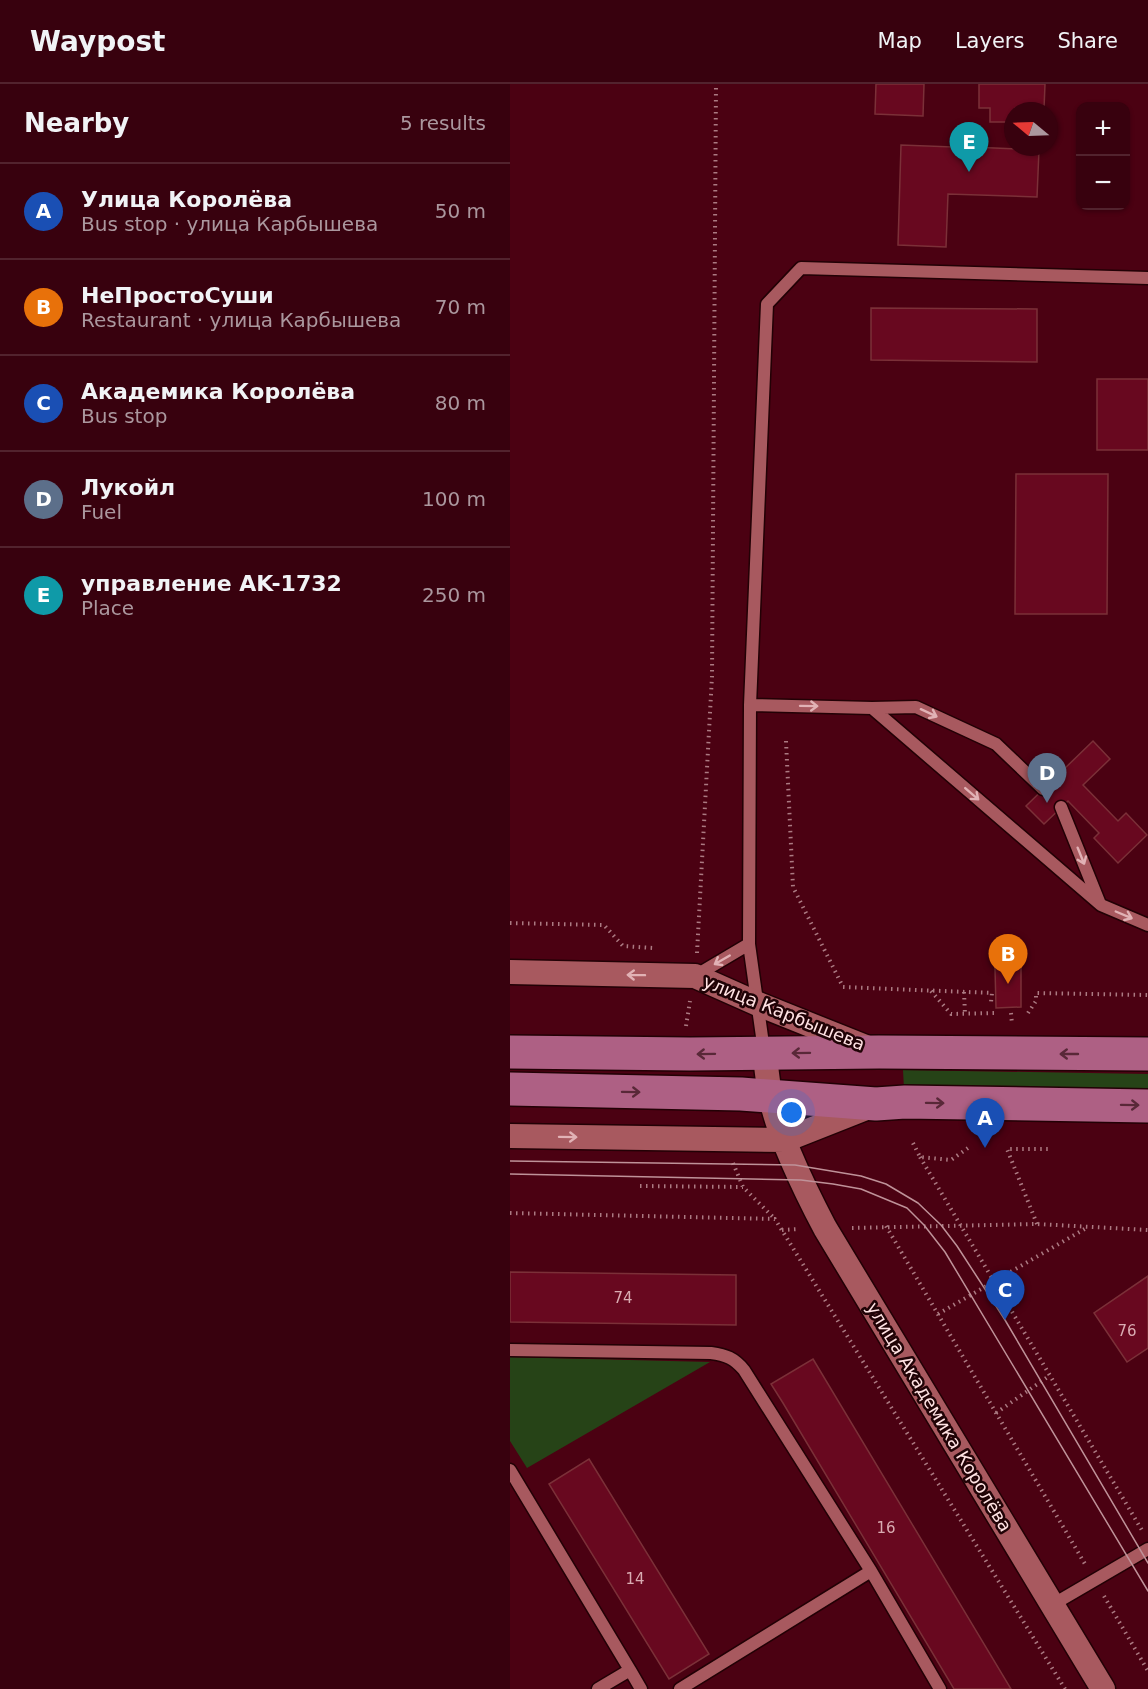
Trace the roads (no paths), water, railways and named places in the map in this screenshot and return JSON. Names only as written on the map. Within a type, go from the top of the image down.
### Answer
[{"type":"street","name":"улица Карбышева","points":[[510,972],[694,978],[879,1052]]},
{"type":"street","name":"улица Карбышева","points":[[510,1052],[1148,1054]]},
{"type":"street","name":"улица Академика Королёва","points":[[765,1054],[771,1097],[785,1140],[825,1228],[1103,1689]]},
{"type":"street","points":[[510,1089],[729,1094],[876,1104],[905,1102],[1148,1106]]},
{"type":"street","points":[[510,1136],[785,1140],[876,1104]]},
{"type":"lane","points":[[765,1054],[749,944],[750,705],[767,304],[801,268],[1148,278]]},
{"type":"lane","points":[[750,705],[916,707],[996,744],[1043,789]]},
{"type":"lane","points":[[872,708],[1101,905],[1148,925]]},
{"type":"lane","points":[[1061,807],[1101,905]]},
{"type":"lane","points":[[694,978],[749,944]]},
{"type":"lane","points":[[510,1350],[711,1353],[736,1360],[871,1571],[940,1689]]},
{"type":"lane","points":[[510,1470],[641,1689]]},
{"type":"lane","points":[[1052,1605],[1148,1549]]},
{"type":"lane","points":[[680,1689],[871,1571]]},
{"type":"lane","points":[[598,1689],[630,1670]]},
{"type":"tram line","points":[[510,1161],[795,1165],[861,1176],[886,1184],[918,1203],[941,1225],[957,1246],[1005,1320],[1148,1563]]},
{"type":"tram line","points":[[510,1174],[801,1180],[861,1189],[907,1208],[945,1252],[1148,1591]]},
{"type":"place","name":"управление AK-1732","points":[[969,172]]},
{"type":"place","name":"Лукойл","points":[[1047,803]]},
{"type":"place","name":"НеПростоСуши","points":[[1008,984]]},
{"type":"place","name":"Улица Королёва","points":[[985,1148]]},
{"type":"place","name":"Академика Королёва","points":[[1005,1320]]}]
